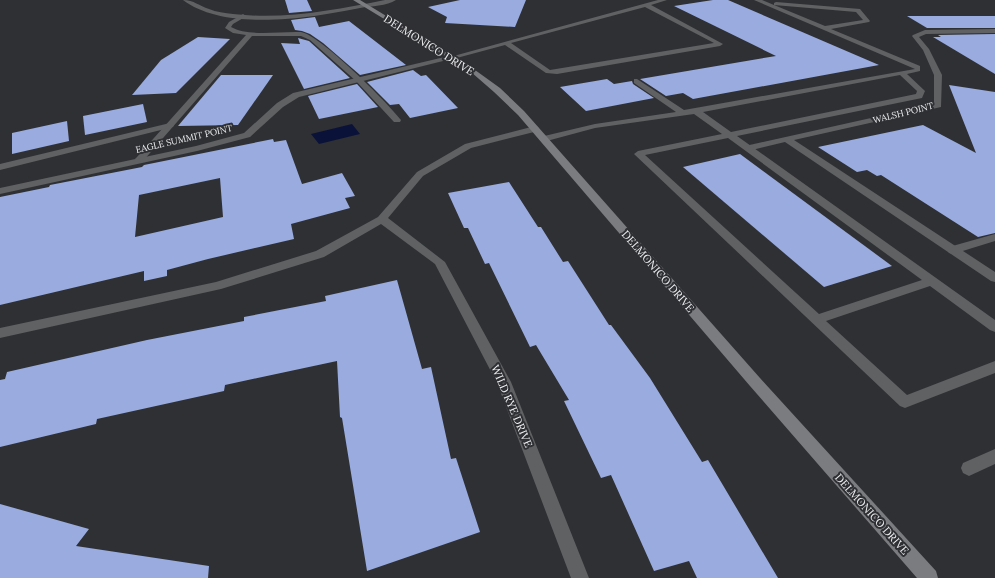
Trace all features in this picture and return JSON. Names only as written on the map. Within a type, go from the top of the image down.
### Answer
[{"type":"street","points":[[186,0],[200,8],[223,14],[293,17],[360,3],[393,0]]},
{"type":"street","name":"EAGLE SUMMIT POINT","points":[[0,191],[140,159],[197,148],[246,135],[260,125],[280,105],[296,95],[453,57],[664,0]]},
{"type":"street","points":[[543,138],[595,126],[696,111],[918,70],[918,67],[757,0]]},
{"type":"street","name":"DELMONICO DRIVE","points":[[360,3],[453,57],[497,90],[543,138],[755,382],[929,578]]},
{"type":"street","points":[[507,43],[548,72],[557,72],[720,44],[646,5]]},
{"type":"street","points":[[768,5],[858,10],[867,21],[825,28]]},
{"type":"street","points":[[223,14],[237,8]]},
{"type":"street","points":[[243,16],[231,23],[228,28],[235,32],[250,34],[302,34],[312,39],[359,79],[397,120]]},
{"type":"street","name":"WALSH POINT","points":[[748,148],[938,105],[938,74],[926,49],[915,36],[925,32],[995,31]]},
{"type":"street","points":[[140,159],[250,34]]},
{"type":"street","points":[[902,73],[921,90],[919,96],[638,154],[905,402],[995,367]]},
{"type":"street","points":[[637,81],[682,113]]},
{"type":"street","points":[[696,111],[995,327]]},
{"type":"street","points":[[0,167],[170,125]]},
{"type":"street","points":[[0,333],[217,286],[320,254],[382,219],[420,174],[468,146],[535,129]]},
{"type":"street","points":[[786,139],[995,278]]},
{"type":"street","name":"WILD RYE DRIVE","points":[[382,219],[439,262],[504,382],[580,578]]},
{"type":"street","points":[[953,250],[995,237]]},
{"type":"street","points":[[816,320],[932,281]]},
{"type":"street","points":[[969,468],[995,456]]},
{"type":"shaded area","points":[[352,124],[360,134],[319,144],[311,134]]},
{"type":"building","points":[[285,0],[307,0],[312,11],[289,13]]},
{"type":"building","points":[[460,0],[526,0],[515,27],[445,23],[447,17],[428,7]]},
{"type":"building","points":[[713,0],[728,0],[879,65],[693,99],[683,93],[666,96],[640,79],[776,56],[674,6]]},
{"type":"building","points":[[907,16],[995,16],[995,28],[927,28]]},
{"type":"building","points":[[315,17],[319,27],[349,21],[406,65],[360,75],[323,43],[310,34],[295,30],[291,20]]},
{"type":"building","points":[[995,34],[995,74],[933,37],[941,37],[938,35]]},
{"type":"building","points":[[198,37],[230,39],[176,93],[132,95],[161,60]]},
{"type":"building","points":[[298,38],[309,41],[350,78],[304,89],[281,43],[300,44]]},
{"type":"building","points":[[413,70],[421,76],[426,75],[458,108],[410,118],[399,104],[390,105],[367,82]]},
{"type":"building","points":[[221,75],[273,75],[238,125],[178,126]]},
{"type":"building","points":[[607,79],[614,84],[632,81],[633,84],[654,98],[586,111],[560,87]]},
{"type":"building","points":[[357,84],[378,107],[319,119],[308,96]]},
{"type":"building","points":[[949,85],[995,92],[995,233],[978,237],[881,175],[877,176],[867,170],[857,172],[818,147],[923,125],[976,153]]},
{"type":"building","points":[[143,104],[147,122],[85,135],[83,116]]},
{"type":"building","points":[[67,121],[69,141],[12,154],[12,133]]},
{"type":"building","points":[[273,139],[274,142],[286,140],[302,184],[342,173],[355,196],[345,198],[350,208],[291,224],[294,239],[167,270],[167,276],[144,281],[144,271],[0,305],[0,197],[49,187],[50,185],[142,167],[144,165]],"holes":[[[220,178],[223,217],[135,237],[139,195]]]},
{"type":"building","points":[[740,154],[892,266],[824,287],[683,167]]},
{"type":"building","points":[[509,182],[538,227],[541,227],[563,262],[568,261],[609,325],[611,325],[650,378],[702,462],[708,460],[778,578],[697,578],[689,561],[654,571],[611,475],[601,478],[564,401],[569,400],[536,345],[530,347],[489,263],[485,264],[468,228],[464,228],[448,193]]},
{"type":"building","points":[[397,280],[422,369],[431,367],[451,459],[456,458],[480,532],[367,571],[342,418],[340,417],[337,361],[225,385],[224,391],[97,419],[96,424],[0,447],[0,380],[5,379],[7,372],[147,340],[244,321],[244,317],[326,301],[325,296]]},
{"type":"building","points":[[0,504],[89,529],[76,546],[209,566],[208,578],[0,578]]}]
